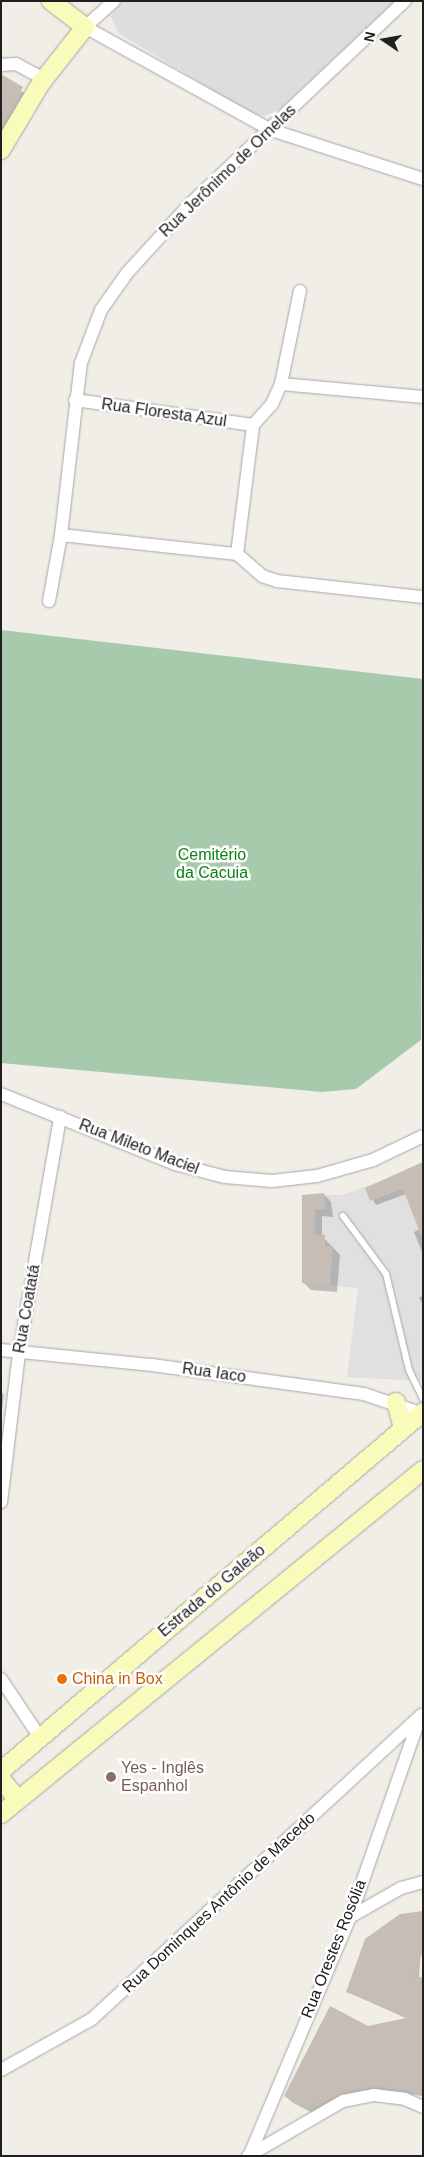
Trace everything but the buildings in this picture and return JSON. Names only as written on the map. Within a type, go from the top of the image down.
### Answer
[{"type":"main road","points":[[1,150],[44,79],[85,27],[51,1]]},
{"type":"main road","points":[[396,1402],[403,1428]]},
{"type":"main road","name":"Estrada do Galeão","points":[[1,1771],[39,1736],[403,1428],[422,1409]]},
{"type":"main road","points":[[1,1814],[423,1470]]},
{"type":"main road","points":[[1,1779],[18,1800]]},
{"type":"street","points":[[114,1],[85,27],[271,130],[423,179]]},
{"type":"street","name":"Rua Jerônimo de Ornelas","points":[[49,601],[62,535],[75,400],[90,336],[127,273],[189,204],[271,130],[405,1]]},
{"type":"street","points":[[1,65],[16,64],[44,79]]},
{"type":"street","points":[[236,554],[253,425],[272,404],[281,384],[300,291]]},
{"type":"street","points":[[281,384],[423,398]]},
{"type":"street","name":"Rua Floresta Azul","points":[[75,400],[253,425]]},
{"type":"street","points":[[62,535],[236,554],[262,576],[278,581],[423,597]]},
{"type":"street","name":"Rua Mileto Maciel","points":[[1,1094],[175,1164],[225,1177],[272,1180],[317,1176],[363,1163],[423,1136]]},
{"type":"street","name":"Rua Coatatá","points":[[1,1502],[19,1353],[60,1117]]},
{"type":"street","name":"Rua Iaco","points":[[1,1350],[152,1365],[364,1394],[422,1409]]},
{"type":"street","points":[[1,1679],[39,1736]]},
{"type":"street","name":"Rua Orestes Rosólia","points":[[249,2155],[350,1917],[402,1759],[422,1714]]},
{"type":"street","name":"Rua Dominques Antônio de Macedo","points":[[1,2070],[92,2019],[422,1714]]},
{"type":"street","points":[[350,1917],[401,1888],[423,1882]]},
{"type":"street","points":[[249,2155],[343,2101],[374,2095],[405,2099],[423,2107]]},
{"type":"lane","points":[[343,1216],[386,1274],[409,1370],[422,1409]]},
{"type":"shaded area","points":[[122,1],[395,1],[280,109],[265,116],[251,113],[118,33],[111,16]]},
{"type":"shaded area","points":[[400,1174],[423,1214],[423,1381],[347,1377],[358,1288],[302,1283],[302,1195],[343,1195]]},
{"type":"green space","name":"Cemitério da Cacuia","points":[[1,630],[423,679],[421,1040],[356,1089],[322,1092],[1,1063]]},
{"type":"place","name":"China in Box","points":[[62,1679]]},
{"type":"place","name":"Yes - Inglês Espanhol","points":[[111,1777]]}]
